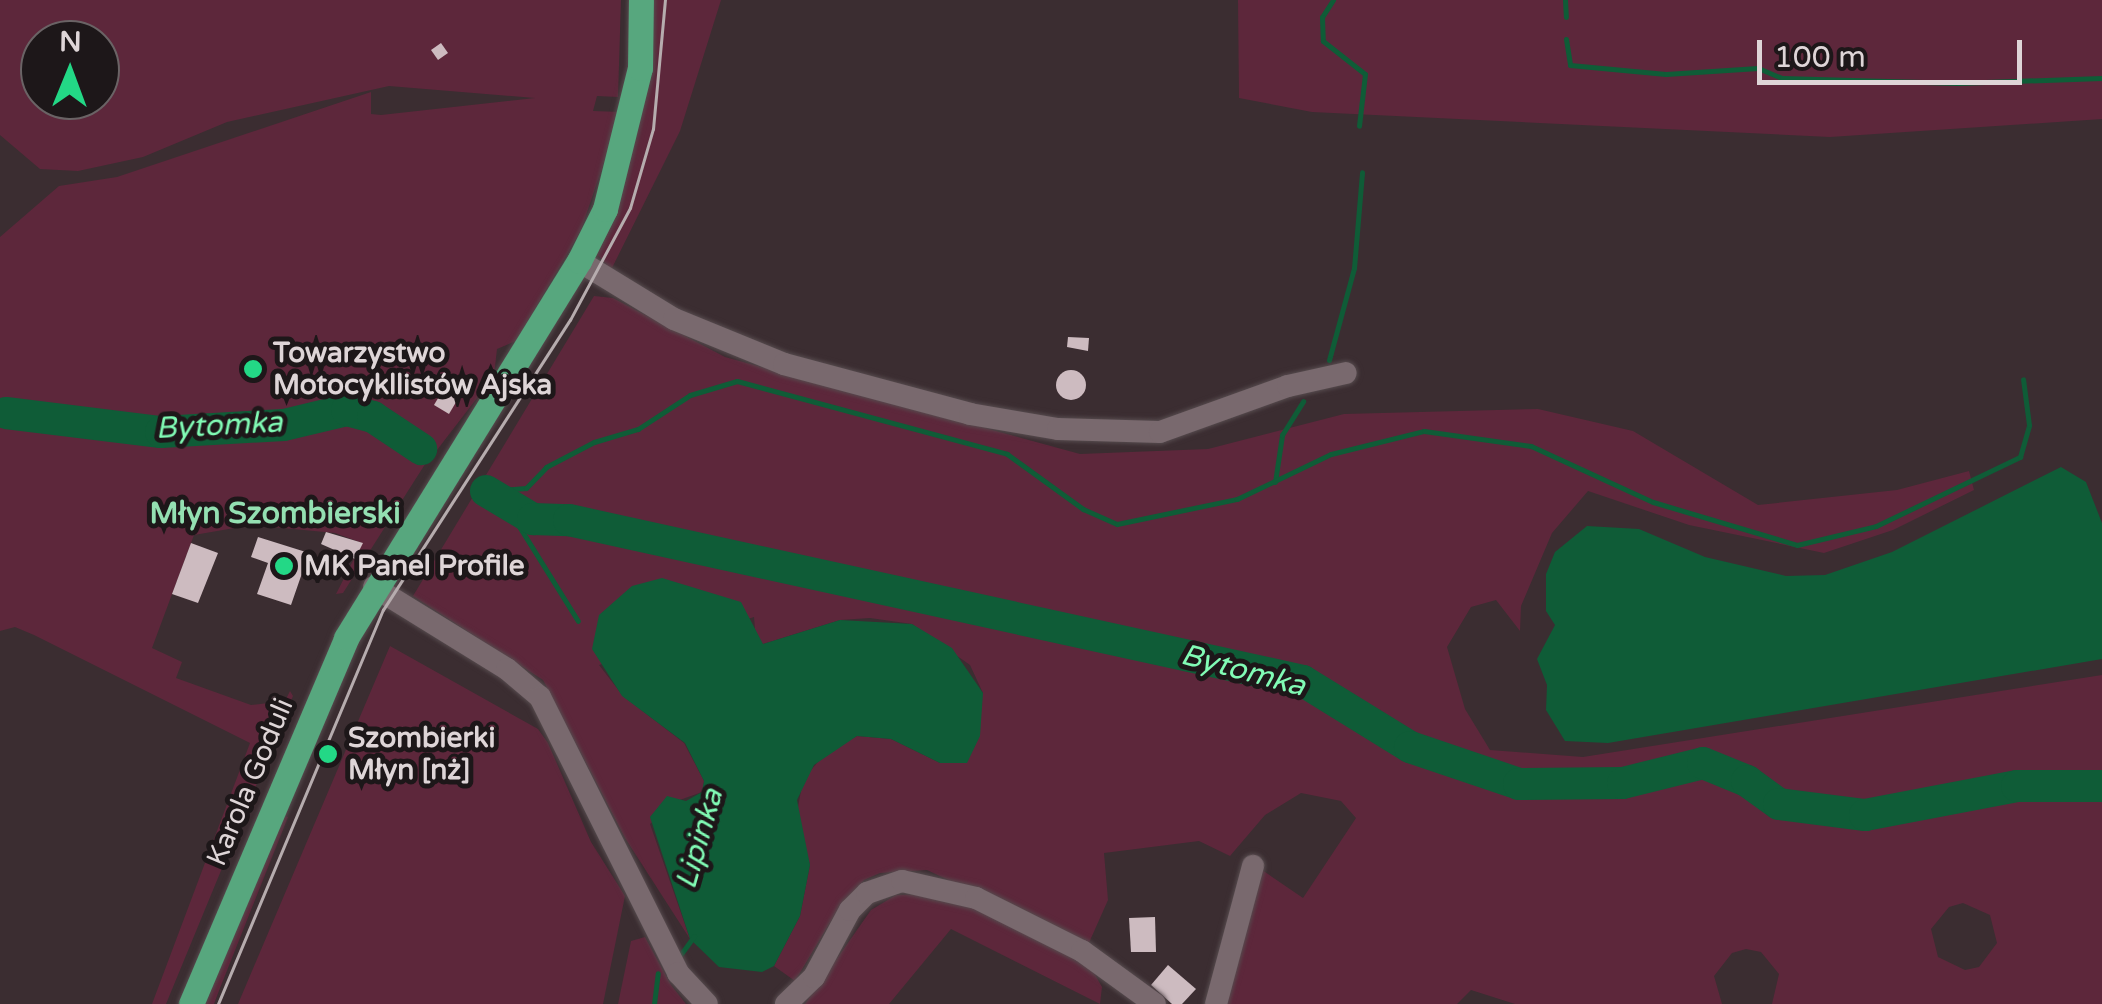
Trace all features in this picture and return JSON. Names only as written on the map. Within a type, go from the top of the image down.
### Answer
[{"type":"main road","name":"Karola Goduli","points":[[191,1004],[308,720],[374,587],[579,261],[625,143],[640,68],[641,0]]},
{"type":"street","points":[[579,261],[674,319],[784,364],[970,414],[1058,429],[1160,432],[1288,386],[1346,372]]},
{"type":"street","points":[[374,587],[507,669],[540,697],[678,973],[707,1004]]},
{"type":"street","points":[[1216,1004],[1253,866]]},
{"type":"street","points":[[786,1004],[814,978],[850,910],[867,893],[902,881],[976,898],[1082,951],[1155,1004]]},
{"type":"shaded area","points":[[0,0],[621,0],[618,97],[597,96],[593,111],[621,112],[581,230],[516,341],[497,349],[494,376],[437,450],[377,414],[348,407],[284,421],[211,426],[6,409],[3,420],[221,438],[291,432],[346,414],[429,458],[343,593],[336,594],[362,543],[335,533],[252,525],[194,535],[152,648],[182,662],[176,678],[251,705],[285,701],[290,691],[293,696],[166,1004],[152,1004],[250,743],[34,635],[15,627],[0,631],[0,237],[59,186],[117,177],[371,92],[371,114],[381,115],[535,98],[389,86],[227,122],[143,157],[78,171],[40,169],[0,135]]},
{"type":"shaded area","points":[[651,0],[721,0],[680,131],[611,270],[596,253],[638,131]]},
{"type":"shaded area","points":[[1238,0],[2102,0],[2102,119],[1830,137],[1312,112],[1239,98]]},
{"type":"shaded area","points":[[594,296],[613,298],[725,357],[1080,454],[1208,449],[1344,414],[1538,409],[1633,431],[1758,505],[1897,490],[1969,471],[1974,490],[1893,530],[1824,553],[1689,525],[1588,491],[1552,533],[1521,606],[1520,631],[1496,600],[1471,607],[1447,647],[1465,709],[1490,750],[1583,757],[2102,675],[2102,778],[2016,775],[1911,803],[1909,819],[2017,791],[2102,791],[2102,1004],[1772,1004],[1779,974],[1761,952],[1746,949],[1732,953],[1714,976],[1722,1004],[1515,1004],[1471,990],[1457,1004],[1223,1004],[1262,870],[1303,898],[1356,818],[1341,801],[1301,793],[1265,815],[1230,856],[1199,841],[1104,853],[1108,900],[1088,945],[927,870],[880,873],[864,880],[837,911],[795,981],[774,966],[800,916],[810,865],[796,818],[803,780],[826,752],[857,736],[891,739],[940,763],[983,693],[970,665],[912,624],[870,618],[840,620],[763,644],[756,640],[754,617],[599,665],[623,696],[684,743],[704,781],[702,792],[677,801],[650,824],[690,939],[625,838],[543,680],[413,596]],"holes":[[[1963,903],[1990,915],[1997,943],[1979,967],[1965,970],[1938,957],[1931,929],[1949,907]]]},
{"type":"shaded area","points":[[390,646],[538,729],[548,743],[591,842],[625,896],[603,1004],[238,1004]]},
{"type":"shaded area","points":[[282,815],[288,817],[214,1004],[206,1004]]},
{"type":"shaded area","points":[[927,894],[961,902],[1090,966],[1102,987],[1100,1004],[951,929],[889,1004],[805,1004],[871,910],[896,895]]},
{"type":"shaded area","points":[[645,937],[686,1004],[618,1004],[631,941]]},
{"type":"water","points":[[2061,467],[2086,482],[2102,523],[2102,659],[1608,743],[1565,741],[1546,710],[1547,685],[1537,659],[1555,625],[1546,611],[1546,574],[1555,552],[1587,526],[1639,529],[1705,557],[1786,576],[1825,575],[1892,552]]},
{"type":"water","points":[[662,578],[741,602],[763,644],[840,620],[912,624],[952,648],[983,693],[980,736],[967,763],[940,763],[891,739],[857,736],[814,765],[797,800],[810,865],[800,916],[774,966],[762,972],[719,967],[690,939],[650,817],[667,796],[686,801],[702,792],[704,781],[685,743],[622,696],[592,649],[599,615],[632,586]]},
{"type":"building","points":[[441,43],[448,53],[438,60],[431,50]]},
{"type":"building","points":[[1068,337],[1089,338],[1088,351],[1067,347]]},
{"type":"building","points":[[1071,370],[1082,374],[1086,385],[1082,396],[1071,400],[1060,396],[1056,385],[1060,374]]},
{"type":"building","points":[[450,378],[465,387],[449,414],[434,405]]},
{"type":"building","points":[[326,532],[363,543],[355,559],[321,544]]},
{"type":"building","points":[[258,537],[309,553],[291,605],[257,594],[268,563],[251,557]]},
{"type":"building","points":[[191,543],[218,553],[198,603],[172,594]]},
{"type":"building","points":[[1155,917],[1156,952],[1131,952],[1129,918]]},
{"type":"building","points":[[1168,965],[1196,989],[1182,1004],[1172,1004],[1151,985]]},
{"type":"waterway","points":[[1333,0],[1322,17],[1323,41],[1365,74],[1359,126]]},
{"type":"waterway","points":[[1565,0],[1566,17]]},
{"type":"waterway","points":[[1566,39],[1570,65],[1666,74],[1758,68],[1782,78],[1958,83],[2102,78]]},
{"type":"waterway","points":[[1329,360],[1354,268],[1362,172]]},
{"type":"waterway","points":[[486,491],[526,488],[546,467],[594,442],[638,429],[690,395],[737,381],[1007,454],[1083,509],[1117,524],[1237,499],[1331,454],[1424,431],[1531,446],[1653,502],[1797,545],[1876,526],[2020,457],[2029,425],[2023,379]]},
{"type":"waterway","points":[[1275,482],[1282,435],[1303,401]]},
{"type":"waterway","name":"Bytomka","points":[[6,413],[161,432],[284,425],[347,410],[373,417],[421,449]]},
{"type":"waterway","name":"Bytomka","points":[[486,491],[533,519],[569,520],[1303,681],[1410,747],[1519,784],[1623,783],[1703,763],[1747,781],[1779,804],[1865,815],[2017,786],[2102,786]]},
{"type":"waterway","name":"Lipinka","points":[[507,507],[578,621]]},
{"type":"waterway","name":"Lipinka","points":[[681,954],[694,936]]},
{"type":"waterway","name":"Lipinka","points":[[654,1004],[658,973]]},
{"type":"tram line","points":[[218,1004],[383,610],[570,320],[630,208],[653,129],[665,0]]},
{"type":"place","name":"Towarzystwo Motocykllistów Ajska","points":[[253,369]]},
{"type":"place","name":"MK Panel Profile","points":[[284,566]]},
{"type":"place","name":"Szombierki Młyn [nż]","points":[[328,754]]},
{"type":"district","name":"Młyn Szombierski","points":[[275,514]]}]
